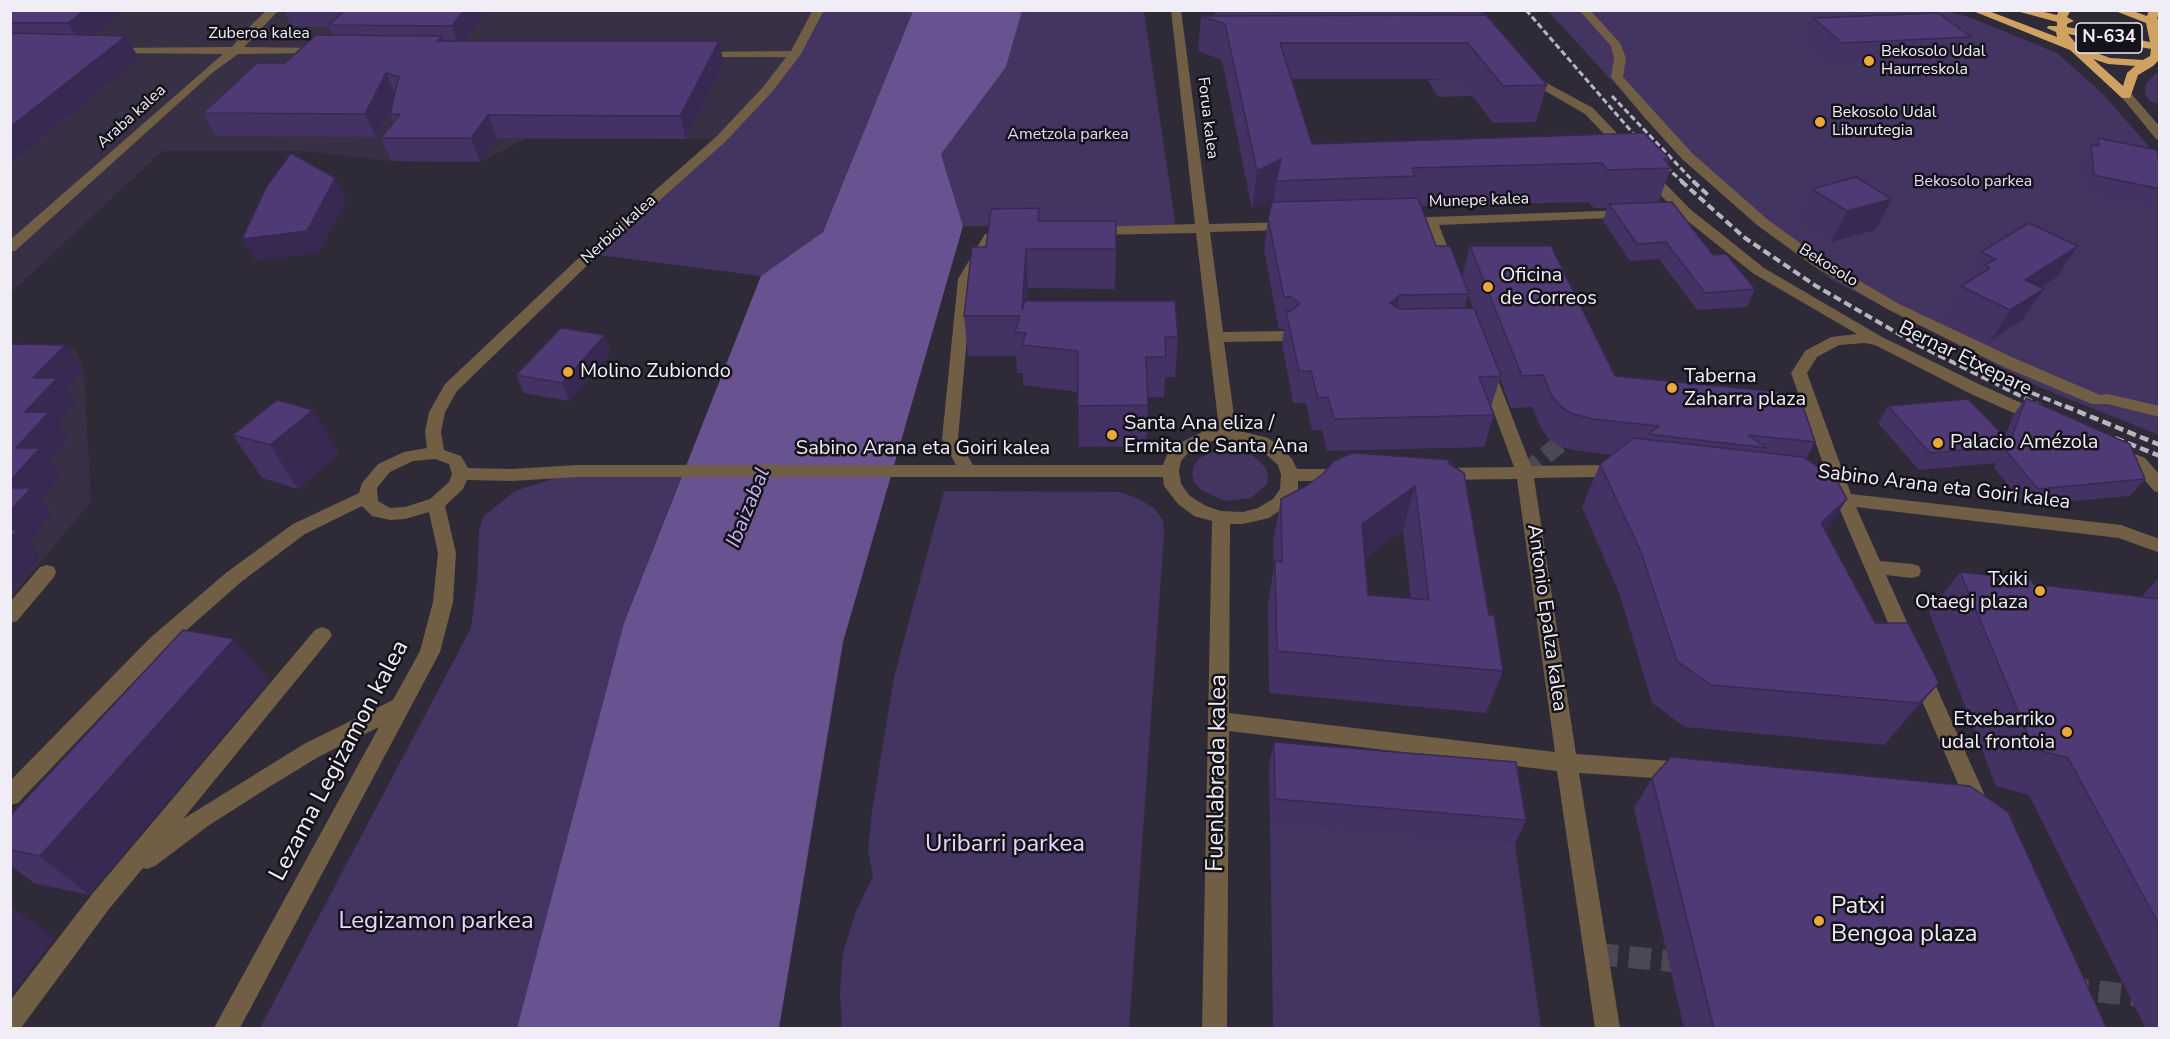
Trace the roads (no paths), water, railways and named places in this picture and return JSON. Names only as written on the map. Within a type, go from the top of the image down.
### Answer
[{"type":"highway","name":"N-634","points":[[2018,10],[2063,20]]},
{"type":"highway","points":[[2063,20],[2062,37],[2126,95],[2133,73],[2155,57],[2157,32],[2118,10]]},
{"type":"highway","name":"N-634","points":[[1977,11],[2157,32]]},
{"type":"highway","points":[[1977,11],[2036,32],[2108,62],[2144,65],[2160,62]]},
{"type":"street","name":"Araba kalea","points":[[10,248],[208,71],[237,50],[251,31],[274,10]]},
{"type":"street","name":"Nerbioi kalea","points":[[436,453],[433,432],[437,412],[452,388],[493,346],[591,255],[721,139],[768,89],[795,54],[819,10]]},
{"type":"street","name":"Forua kalea","points":[[1176,10],[1228,434]]},
{"type":"street","name":"Bekosolo","points":[[1584,10],[1616,45],[1620,58],[1617,77],[1631,96],[1687,156],[1762,222],[1817,262],[1894,307],[2010,363],[2098,400],[2107,399],[2160,412]]},
{"type":"street","points":[[1180,46],[1195,46]]},
{"type":"street","name":"Zuberoa kalea","points":[[93,50],[329,51]]},
{"type":"street","points":[[681,54],[795,54]]},
{"type":"street","points":[[1520,60],[1539,83],[1589,111],[1685,212],[1759,271],[1880,340]]},
{"type":"street","points":[[2126,95],[2160,136]]},
{"type":"street","points":[[1666,213],[1685,212]]},
{"type":"street","name":"Munepe kalea","points":[[1383,223],[1642,214]]},
{"type":"street","points":[[1431,221],[1454,282]]},
{"type":"street","points":[[1080,231],[1301,226]]},
{"type":"street","points":[[968,472],[950,439],[965,279],[990,237],[1024,235]]},
{"type":"street","points":[[1830,311],[1844,328],[1836,340],[1811,354],[1799,373],[1846,504],[1960,789],[1985,821]]},
{"type":"street","points":[[1216,337],[1285,336]]},
{"type":"street","name":"Bernar Etxepare","points":[[1836,340],[1865,338],[1880,340],[1977,390],[2053,424]]},
{"type":"street","name":"Antonio Epalza kalea","points":[[1483,359],[1526,473],[1608,1029]]},
{"type":"street","points":[[1228,434],[1263,442],[1286,463],[1290,475],[1289,490],[1279,503],[1263,513],[1243,518],[1221,517],[1200,511],[1184,500],[1173,486],[1170,471],[1173,459],[1188,445],[1210,435],[1228,434]]},
{"type":"street","points":[[2096,443],[2139,462],[2160,487]]},
{"type":"street","points":[[436,453],[455,460],[461,474],[457,485],[448,495],[436,504],[421,510],[390,514],[378,511],[370,504],[367,496],[368,487],[384,468],[410,456],[436,453]]},
{"type":"street","name":"Sabino Arana eta Goiri kalea","points":[[461,474],[512,475],[577,471],[1170,471]]},
{"type":"street","points":[[1418,474],[1597,471],[1641,476]]},
{"type":"street","points":[[1290,475],[1362,475]]},
{"type":"street","points":[[10,796],[158,644],[234,577],[299,529],[367,496]]},
{"type":"street","name":"Sabino Arana eta Goiri kalea","points":[[1820,496],[1846,504],[2121,532],[2160,546]]},
{"type":"street","name":"Lezama Legizamon kalea","points":[[228,1029],[430,652],[443,602],[447,553],[436,504]]},
{"type":"street","name":"Fuenlabrada kalea","points":[[1214,1029],[1221,517]]},
{"type":"street","points":[[1873,567],[1912,571]]},
{"type":"street","points":[[10,616],[47,572]]},
{"type":"street","points":[[10,1022],[102,901],[322,635]]},
{"type":"street","points":[[102,901],[161,847],[200,819],[312,750],[401,706]]},
{"type":"street","points":[[1219,721],[1567,763],[1708,772]]},
{"type":"water","name":"Ibaizabal","points":[[913,11],[1022,11],[1006,67],[941,154],[963,226],[843,642],[779,1028],[517,1028],[624,623],[761,276],[823,232]]},
{"type":"tunnel","points":[[1525,473],[1577,429]]},
{"type":"tunnel","points":[[1596,954],[1693,963]]},
{"type":"tunnel","points":[[2066,988],[2160,998]]},
{"type":"railway","points":[[1526,10],[1644,146]]},
{"type":"railway","points":[[1612,96],[1693,181]]},
{"type":"railway","points":[[1659,161],[1683,182]]},
{"type":"railway","points":[[1681,181],[1745,238],[1816,286],[1918,345],[2041,406]]},
{"type":"railway","points":[[1693,181],[1708,195]]},
{"type":"railway","points":[[2032,393],[2069,408]]},
{"type":"railway","points":[[2065,406],[2160,445]]},
{"type":"railway","points":[[2115,438],[2160,456]]},
{"type":"place","name":"Bekosolo Udal Haurreskola","points":[[1869,61]]},
{"type":"place","name":"Bekosolo Udal Liburutegia","points":[[1820,122]]},
{"type":"place","name":"Oficina de Correos","points":[[1488,287]]},
{"type":"place","name":"Molino Zubiondo","points":[[568,372]]},
{"type":"place","name":"Taberna Zaharra plaza","points":[[1672,388]]},
{"type":"place","name":"Santa Ana eliza / Ermita de Santa Ana","points":[[1112,435]]},
{"type":"place","name":"Palacio Amézola","points":[[1938,443]]},
{"type":"place","name":"Txiki Otaegi plaza","points":[[2040,591]]},
{"type":"place","name":"Etxebarriko udal frontoia","points":[[2067,732]]},
{"type":"place","name":"Patxi Bengoa plaza","points":[[1819,921]]},
{"type":"park label","name":"Ametzola parkea","points":[[1068,135]]},
{"type":"park label","name":"Bekosolo parkea","points":[[1973,182]]},
{"type":"park label","name":"Uribarri parkea","points":[[1005,845]]},
{"type":"park label","name":"Legizamon parkea","points":[[436,922]]}]
